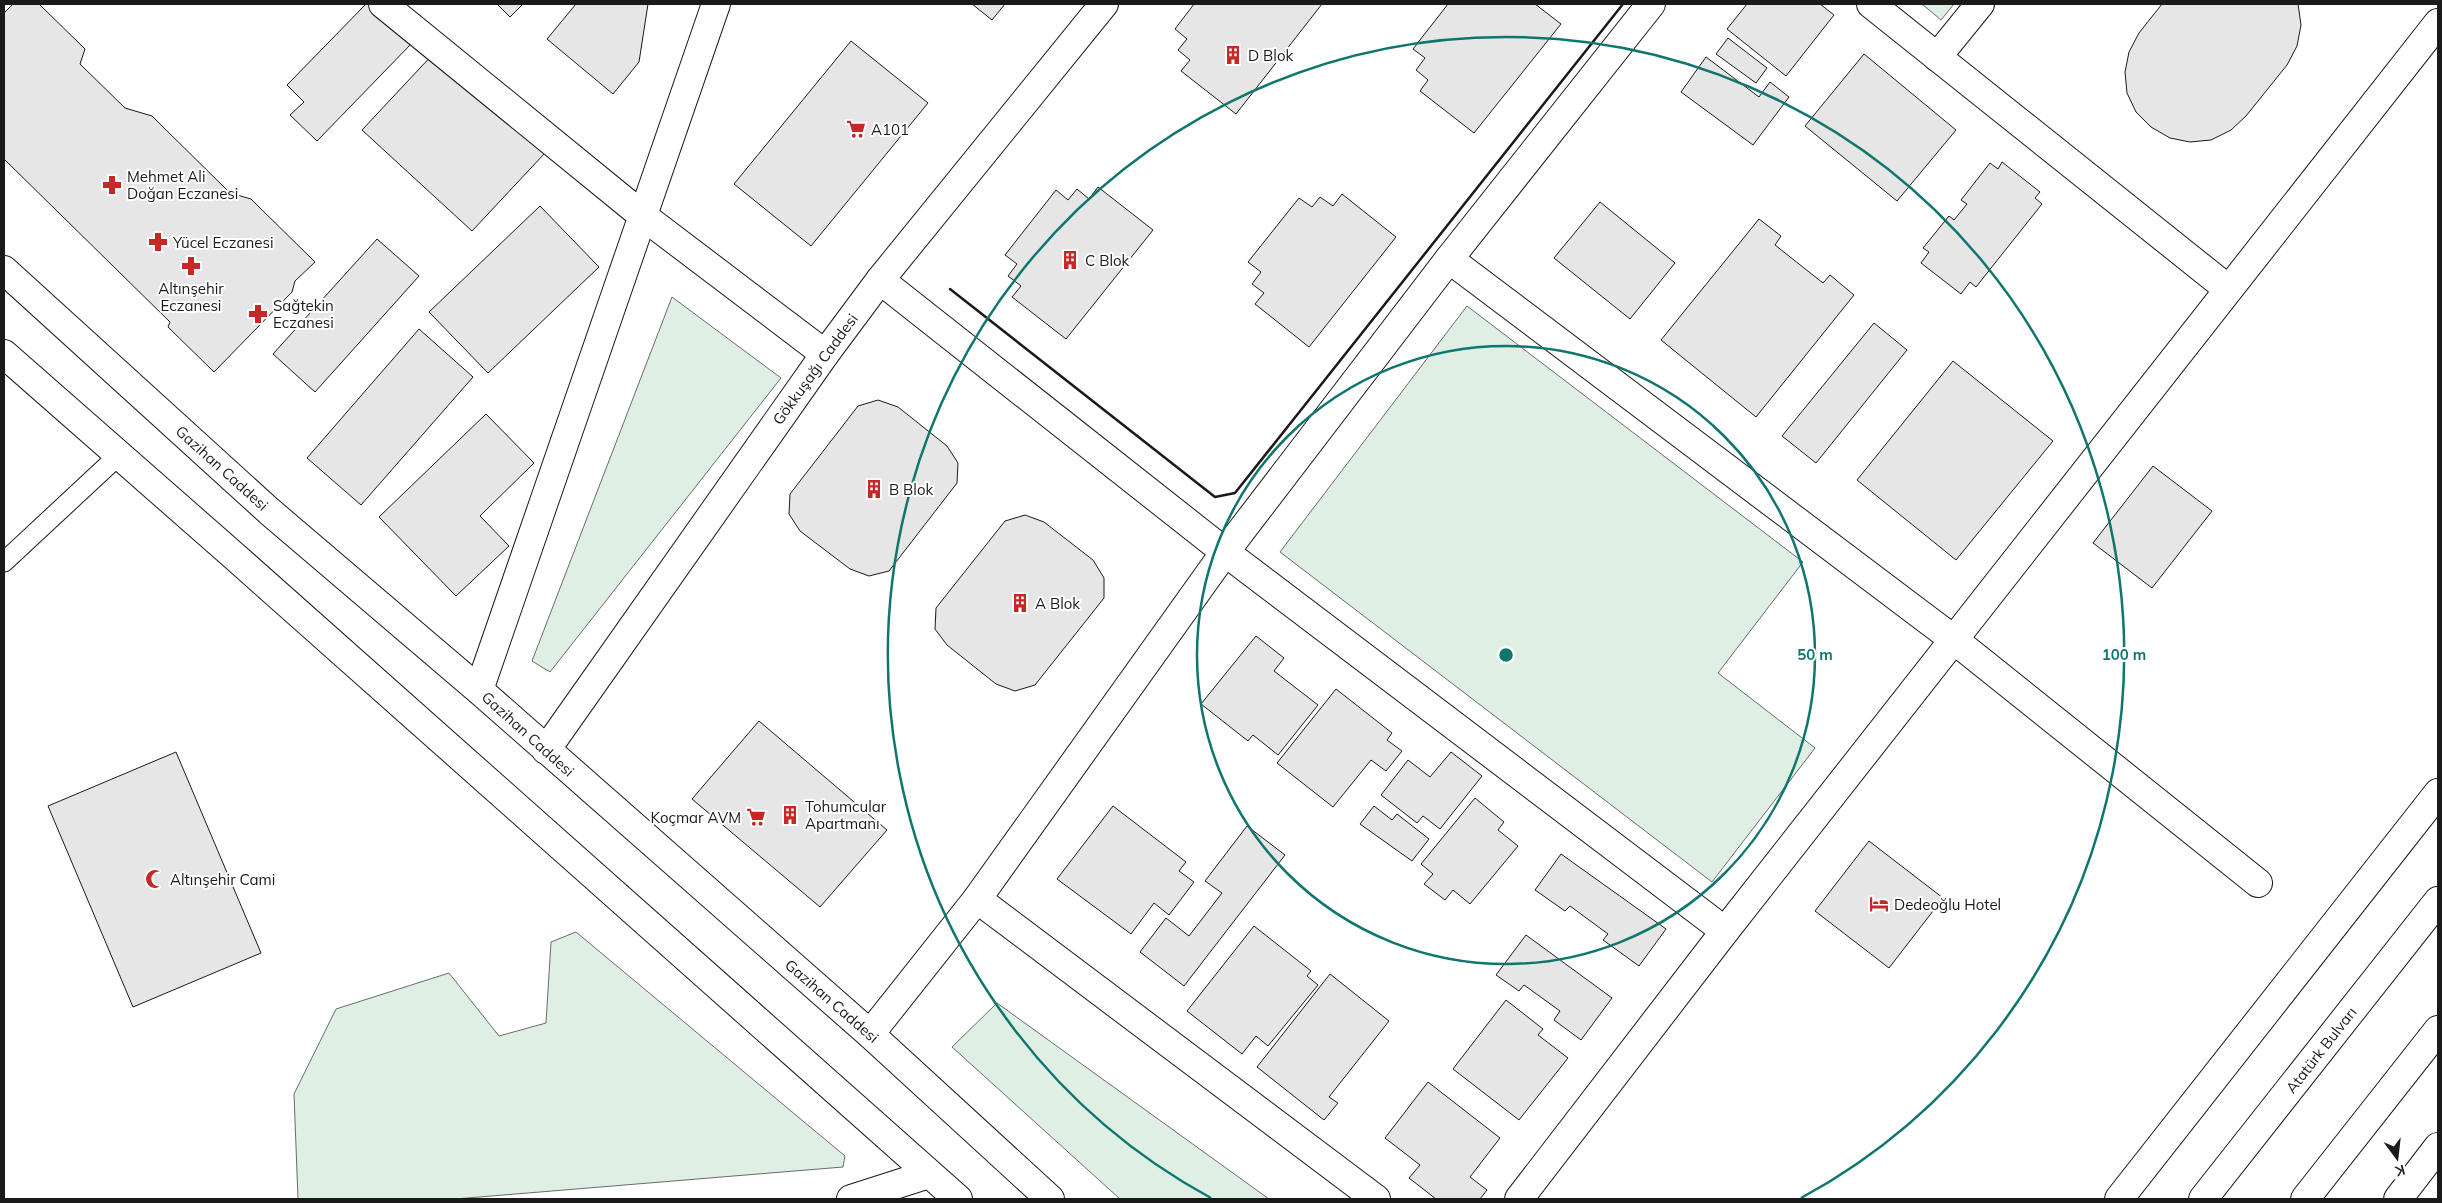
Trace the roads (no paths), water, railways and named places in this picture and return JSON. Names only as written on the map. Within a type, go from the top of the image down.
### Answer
[{"type":"main road","points":[[383,4],[643,216],[824,354]]},
{"type":"main road","points":[[479,690],[716,4]]},
{"type":"main road","name":"Gökkuşağı Caddesi","points":[[546,750],[824,354],[880,280],[1104,4]]},
{"type":"main road","points":[[870,1034],[977,899],[1225,552],[1449,260],[1651,4]]},
{"type":"main road","points":[[1871,4],[2228,289]]},
{"type":"main road","points":[[1937,57],[1980,4]]},
{"type":"main road","points":[[1519,1199],[1725,930],[2438,23]]},
{"type":"main road","points":[[1449,260],[1953,639],[2258,883]]},
{"type":"main road","name":"Gazihan Caddesi","points":[[4,270],[270,511],[479,690],[870,1034],[1050,1199]]},
{"type":"main road","points":[[880,280],[1225,552],[1725,930]]},
{"type":"main road","points":[[4,354],[958,1199]]},
{"type":"main road","points":[[2119,1199],[2438,793]]},
{"type":"main road","points":[[977,899],[1376,1199]]},
{"type":"main road","name":"Atatürk Bulvarı","points":[[2203,1199],[2438,901]]},
{"type":"main road","points":[[2305,1199],[2438,1030]]},
{"type":"main road","points":[[2398,1199],[2438,1147]]},
{"type":"main road","points":[[851,1199],[929,1174]]},
{"type":"lane","points":[[4,562],[119,455]]},
{"type":"place","name":"D Blok","points":[[1233,55]]},
{"type":"place","name":"A101","points":[[856,129]]},
{"type":"place","name":"Mehmet Ali Doğan Eczanesi","points":[[112,185]]},
{"type":"place","name":"Yücel Eczanesi","points":[[158,242]]},
{"type":"place","name":"C Blok","points":[[1070,260]]},
{"type":"place","name":"Altınşehir Eczanesi","points":[[191,266]]},
{"type":"place","name":"Sağtekin Eczanesi","points":[[258,314]]},
{"type":"place","name":"B Blok","points":[[874,489]]},
{"type":"place","name":"A Blok","points":[[1020,603]]},
{"type":"place","name":"Tohumcular Apartmanı","points":[[790,815]]},
{"type":"place","name":"Koçmar AVM","points":[[756,817]]},
{"type":"place","name":"Altınşehir Cami","points":[[155,879]]},
{"type":"place","name":"Dedeoğlu Hotel","points":[[1879,904]]}]
